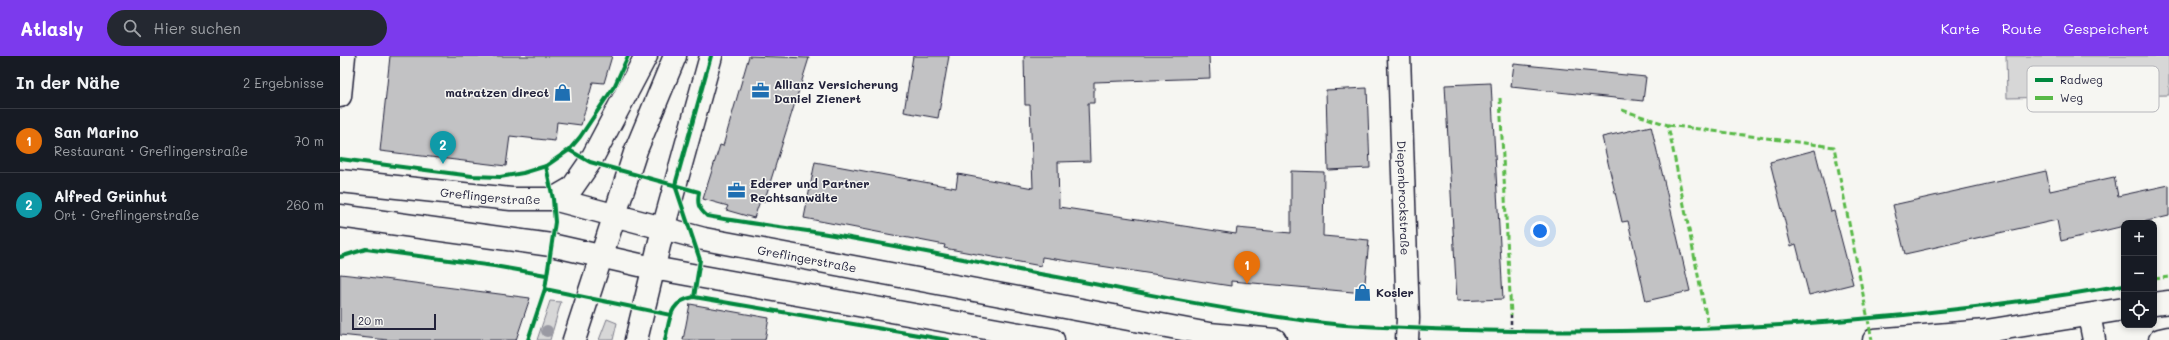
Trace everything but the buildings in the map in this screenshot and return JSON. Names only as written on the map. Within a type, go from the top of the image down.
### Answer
[{"type":"street","points":[[340,96],[344,56]]},
{"type":"street","points":[[553,200],[572,188],[590,162],[646,56]]},
{"type":"street","points":[[574,340],[636,150],[676,56]]},
{"type":"street","points":[[636,340],[663,229],[711,56]]},
{"type":"street","name":"Diepenbrockstraße","points":[[1399,56],[1408,318],[1407,340]]},
{"type":"street","name":"Greflingerstraße","points":[[340,181],[511,199],[553,200],[704,239],[1202,332],[1275,340]]},
{"type":"street","points":[[340,216],[551,245],[653,268],[1053,340]]},
{"type":"street","points":[[2157,304],[2169,302]]},
{"type":"street","points":[[1874,340],[1987,335],[2121,310]]},
{"type":"street","points":[[2089,315],[2094,340]]},
{"type":"street","points":[[2160,340],[2169,338]]},
{"type":"path","points":[[1511,315],[1511,334]]},
{"type":"shaded area","points":[[2006,56],[2169,56],[2169,95],[2159,95],[2159,66],[2027,66],[2027,98],[2007,98]]},
{"type":"shaded area","points":[[550,301],[561,302],[550,340],[537,340]]},
{"type":"shaded area","points":[[607,319],[617,323],[613,340],[599,340]]},
{"type":"marked path","points":[[1500,98],[1511,315]]},
{"type":"marked path","points":[[1622,110],[1668,125],[1709,330]]},
{"type":"marked path","points":[[1668,125],[1834,147],[1872,340]]},
{"type":"marked path","points":[[2157,279],[2169,277]]},
{"type":"cycle path","points":[[340,159],[472,176],[500,177],[523,173],[546,166],[569,150],[580,137],[615,85],[628,56]]},
{"type":"cycle path","points":[[665,340],[670,318],[675,307],[680,302],[694,297],[700,260],[675,185],[711,56]]},
{"type":"cycle path","points":[[569,150],[590,162],[699,192],[699,206],[707,216],[876,242],[1230,309],[1306,321],[1344,325],[1540,331],[1638,331],[1736,328],[1930,312],[2027,300],[2121,285]]},
{"type":"cycle path","points":[[528,340],[545,289],[555,222],[553,199],[546,166]]},
{"type":"cycle path","points":[[340,257],[366,249],[494,266],[546,275]]},
{"type":"cycle path","points":[[545,289],[671,315]]},
{"type":"cycle path","points":[[694,297],[948,340]]},
{"type":"place","name":"Allianz Versicherung Daniel Zienert","points":[[761,91]]},
{"type":"place","name":"matratzen direct","points":[[562,92]]},
{"type":"place","name":"Alfred Grünhut","points":[[443,164]]},
{"type":"place","name":"Ederer und Partner Rechtsanwälte","points":[[737,190]]},
{"type":"place","name":"San Marino","points":[[1247,284]]},
{"type":"place","name":"Kosler","points":[[1363,292]]}]
